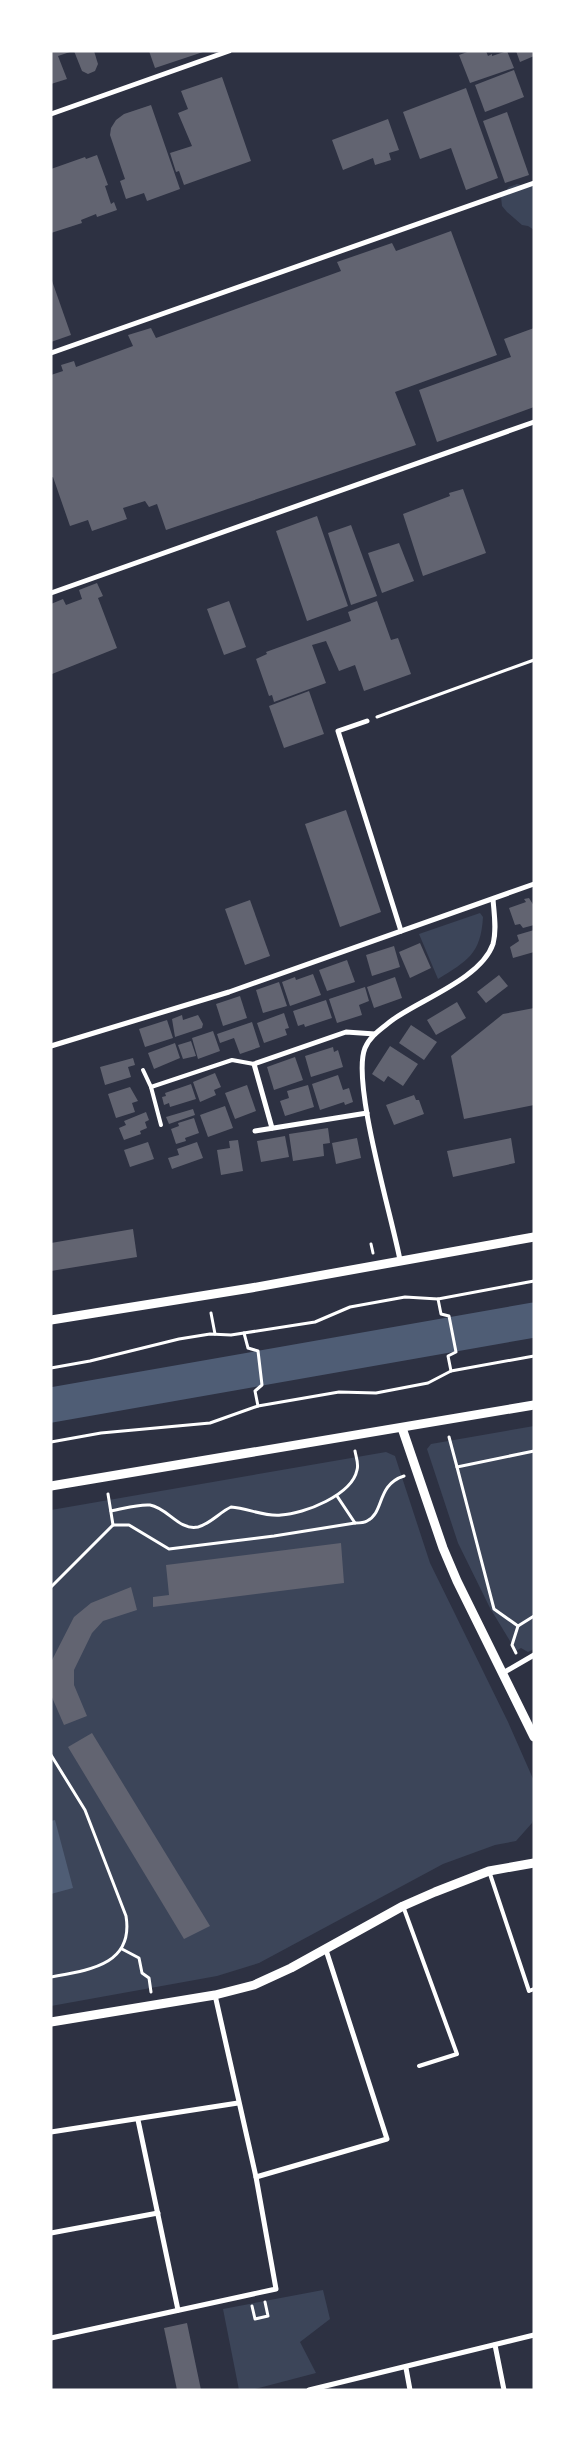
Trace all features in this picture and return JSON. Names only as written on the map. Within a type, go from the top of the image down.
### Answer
[{"type":"street","points":[[51,114],[229,51]]},
{"type":"street","points":[[51,353],[534,183]]},
{"type":"street","points":[[51,593],[534,422]]},
{"type":"street","points":[[367,721],[338,731],[401,931]]},
{"type":"street","points":[[51,1046],[229,992],[534,884]]},
{"type":"street","points":[[400,1260],[367,1112],[361,1064],[365,1048],[375,1034],[394,1018],[469,973],[487,956],[493,944],[495,926],[493,899]]},
{"type":"street","points":[[272,1128],[254,1064],[346,1032],[375,1034]]},
{"type":"street","points":[[255,1131],[367,1112]]},
{"type":"street","points":[[51,1320],[251,1288],[534,1236]]},
{"type":"street","points":[[51,1486],[534,1405]]},
{"type":"street","points":[[402,1428],[442,1548],[534,1737]]},
{"type":"street","points":[[503,1673],[534,1655]]},
{"type":"street","points":[[51,2022],[215,1995],[254,1985],[326,1950],[403,1906],[463,1879],[489,1871],[534,1862]]},
{"type":"street","points":[[256,2177],[387,2139],[326,1950]]},
{"type":"street","points":[[51,2338],[276,2289],[256,2177],[215,1995]]},
{"type":"street","points":[[51,2132],[238,2103]]},
{"type":"street","points":[[138,2120],[178,2310]]},
{"type":"street","points":[[51,2233],[158,2213]]},
{"type":"street","points":[[309,2390],[406,2368],[534,2335]]},
{"type":"street","points":[[495,2345],[504,2390]]},
{"type":"street","points":[[406,2368],[410,2390]]},
{"type":"lane","points":[[151,1087],[232,1060],[254,1064]]},
{"type":"lane","points":[[143,1070],[151,1087],[161,1125]]},
{"type":"lane","points":[[489,1871],[529,1991],[534,1989]]},
{"type":"lane","points":[[403,1906],[456,2054],[419,2066]]},
{"type":"path","points":[[367,721],[534,660]]},
{"type":"path","points":[[371,1244],[373,1254]]},
{"type":"path","points":[[51,1368],[90,1361],[179,1339],[215,1334],[244,1333],[315,1322],[359,1305],[405,1297],[438,1299],[534,1281]]},
{"type":"path","points":[[438,1299],[441,1314],[449,1316],[456,1352],[448,1356],[451,1371]]},
{"type":"path","points":[[211,1313],[215,1334]]},
{"type":"path","points":[[244,1333],[248,1348],[258,1351],[262,1385],[255,1391],[258,1406]]},
{"type":"path","points":[[51,1442],[101,1434],[210,1423],[258,1406],[339,1392],[376,1393],[428,1383],[451,1371],[534,1356]]},
{"type":"path","points":[[449,1437],[494,1609],[518,1626]]},
{"type":"path","points":[[111,1511],[150,1505],[165,1512],[179,1523],[193,1528],[201,1526],[231,1507],[281,1516],[337,1496],[351,1484],[357,1472],[354,1451]]},
{"type":"path","points":[[457,1467],[534,1451]]},
{"type":"path","points":[[51,1587],[113,1525],[129,1526],[169,1549],[274,1536],[367,1521],[373,1516],[387,1485],[406,1475]]},
{"type":"path","points":[[108,1494],[113,1525]]},
{"type":"path","points":[[337,1496],[355,1523]]},
{"type":"path","points":[[51,1581],[58,1581]]},
{"type":"path","points":[[521,1663],[512,1645],[518,1626],[534,1616]]},
{"type":"path","points":[[51,1755],[85,1810],[126,1916],[128,1929],[122,1949],[98,1967],[51,1977]]},
{"type":"path","points":[[122,1949],[139,1958],[142,1973],[149,1978],[151,1992]]},
{"type":"path","points":[[253,2311],[255,2319],[268,2316],[265,2301]]},
{"type":"shaded area","points":[[517,184],[529,187],[534,185],[534,230],[522,225],[502,206],[501,197],[509,187]]},
{"type":"shaded area","points":[[480,913],[483,917],[482,930],[476,948],[457,967],[438,979],[419,934]]},
{"type":"shaded area","points":[[534,1426],[534,1649],[528,1652],[521,1648],[516,1651],[490,1608],[458,1543],[427,1449],[431,1444]]},
{"type":"shaded area","points":[[386,1452],[395,1456],[430,1563],[508,1722],[534,1781],[534,1817],[532,1823],[516,1841],[495,1845],[443,1864],[259,1963],[217,1976],[51,2006],[51,1510]]},
{"type":"shaded area","points":[[55,1820],[73,1888],[51,1894],[51,1821]]},
{"type":"shaded area","points":[[323,2290],[330,2319],[300,2342],[316,2373],[251,2390],[239,2390],[223,2309]]},
{"type":"building","points":[[51,51],[70,52],[58,56],[67,79],[51,84]]},
{"type":"building","points":[[74,51],[94,51],[98,64],[95,71],[88,74],[82,71]]},
{"type":"building","points":[[149,51],[203,51],[203,52],[155,68]]},
{"type":"building","points":[[470,51],[486,51],[488,56],[492,54],[492,56],[507,51],[514,68],[470,83],[459,55]]},
{"type":"building","points":[[516,51],[534,51],[534,56],[520,62]]},
{"type":"building","points":[[514,70],[524,97],[485,112],[475,85]]},
{"type":"building","points":[[222,77],[251,161],[184,185],[179,171],[176,172],[170,153],[192,146],[178,113],[188,109],[181,91]]},
{"type":"building","points":[[466,88],[498,178],[466,190],[451,148],[420,159],[403,112]]},
{"type":"building","points":[[151,105],[180,189],[147,201],[144,193],[126,199],[120,181],[125,179],[110,135],[111,128],[116,120],[124,114]]},
{"type":"building","points":[[507,112],[529,175],[505,183],[483,121]]},
{"type":"building","points":[[388,119],[399,150],[389,153],[391,160],[375,165],[373,158],[343,170],[332,140]]},
{"type":"building","points":[[97,155],[108,185],[105,186],[111,204],[114,202],[117,210],[97,217],[96,214],[81,220],[82,223],[51,233],[51,169],[85,157],[86,159]]},
{"type":"building","points":[[451,231],[497,355],[395,392],[416,445],[166,530],[157,504],[149,507],[145,501],[123,508],[127,519],[92,531],[88,520],[70,526],[53,477],[51,478],[51,375],[63,371],[61,365],[74,361],[76,367],[133,346],[128,335],[151,328],[156,338],[341,271],[337,262],[392,243],[396,251]]},
{"type":"building","points":[[51,278],[71,335],[51,342]]},
{"type":"building","points":[[534,328],[534,407],[437,442],[419,390],[511,357],[504,339]]},
{"type":"building","points":[[463,489],[486,553],[423,576],[403,514],[450,496],[449,493]]},
{"type":"building","points":[[317,516],[348,606],[307,621],[276,531]]},
{"type":"building","points":[[351,525],[377,596],[351,605],[328,533]]},
{"type":"building","points":[[399,543],[414,581],[382,593],[368,553]]},
{"type":"building","points":[[97,583],[103,596],[98,598],[117,648],[52,674],[51,604],[63,599],[66,605],[82,599],[79,590]]},
{"type":"building","points":[[229,601],[246,647],[224,655],[207,609]]},
{"type":"building","points":[[377,601],[391,640],[398,638],[411,674],[364,691],[355,665],[339,671],[326,641],[312,645],[326,683],[274,702],[272,695],[269,696],[256,659],[267,654],[266,652],[351,621],[348,612]]},
{"type":"building","points":[[309,691],[324,734],[284,748],[269,706]]},
{"type":"building","points":[[346,810],[381,912],[340,927],[305,824]]},
{"type":"building","points":[[529,898],[534,906],[534,925],[523,928],[520,924],[515,925],[509,908],[526,902],[524,899]]},
{"type":"building","points":[[250,900],[270,956],[245,965],[225,909]]},
{"type":"building","points":[[534,930],[534,952],[513,958],[510,947],[519,941],[517,935]]},
{"type":"building","points":[[420,943],[431,968],[410,978],[399,952]]},
{"type":"building","points":[[394,946],[400,967],[372,976],[366,955]]},
{"type":"building","points":[[347,960],[355,982],[327,991],[319,970]]},
{"type":"building","points":[[313,974],[321,995],[290,1006],[282,982],[295,977],[296,980]]},
{"type":"building","points":[[499,975],[508,986],[486,1003],[477,992]]},
{"type":"building","points":[[395,977],[402,998],[374,1008],[367,987]]},
{"type":"building","points":[[279,982],[287,1006],[263,1013],[256,990]]},
{"type":"building","points":[[365,987],[369,1001],[359,1005],[362,1015],[337,1023],[329,999]]},
{"type":"building","points":[[240,996],[247,1018],[223,1026],[216,1004]]},
{"type":"building","points":[[326,1000],[332,1018],[305,1027],[304,1024],[298,1026],[293,1011]]},
{"type":"building","points":[[457,1002],[466,1018],[436,1035],[427,1020]]},
{"type":"building","points":[[534,1008],[534,1105],[464,1119],[451,1056],[503,1014]]},
{"type":"building","points":[[284,1013],[289,1028],[285,1029],[287,1035],[264,1043],[257,1023]]},
{"type":"building","points":[[182,1015],[183,1020],[198,1015],[203,1024],[202,1028],[175,1037],[172,1019]]},
{"type":"building","points":[[167,1020],[173,1038],[145,1047],[139,1029]]},
{"type":"building","points":[[252,1022],[260,1047],[240,1054],[234,1038],[220,1043],[217,1034]]},
{"type":"building","points":[[411,1025],[437,1042],[424,1060],[399,1043]]},
{"type":"building","points":[[213,1031],[220,1051],[198,1059],[192,1038]]},
{"type":"building","points":[[191,1041],[196,1056],[183,1059],[178,1045]]},
{"type":"building","points":[[175,1043],[180,1058],[154,1069],[148,1053]]},
{"type":"building","points":[[390,1046],[418,1064],[403,1086],[388,1076],[384,1082],[372,1074]]},
{"type":"building","points":[[333,1047],[334,1052],[338,1050],[343,1067],[311,1077],[305,1056]]},
{"type":"building","points":[[295,1057],[303,1080],[274,1090],[267,1067]]},
{"type":"building","points":[[133,1058],[135,1065],[128,1067],[131,1077],[105,1085],[100,1067]]},
{"type":"building","points":[[215,1073],[221,1087],[214,1090],[216,1095],[200,1102],[193,1082]]},
{"type":"building","points":[[338,1075],[343,1090],[349,1088],[353,1102],[345,1105],[344,1102],[320,1110],[312,1084]]},
{"type":"building","points":[[191,1084],[196,1099],[170,1107],[169,1103],[164,1105],[162,1097],[166,1096],[165,1093]]},
{"type":"building","points":[[247,1085],[256,1111],[235,1119],[225,1093]]},
{"type":"building","points":[[308,1085],[314,1107],[285,1116],[280,1101],[289,1098],[287,1091]]},
{"type":"building","points":[[130,1087],[138,1101],[132,1103],[135,1112],[116,1118],[108,1094]]},
{"type":"building","points":[[414,1095],[416,1100],[419,1100],[424,1114],[394,1125],[386,1105]]},
{"type":"building","points":[[225,1106],[233,1128],[208,1137],[200,1115]]},
{"type":"building","points":[[193,1109],[195,1115],[169,1124],[166,1117]]},
{"type":"building","points":[[146,1112],[149,1120],[145,1122],[147,1128],[140,1131],[141,1134],[124,1140],[119,1128],[126,1125],[124,1121]]},
{"type":"building","points":[[194,1118],[199,1133],[185,1138],[186,1141],[176,1144],[171,1129],[179,1126],[178,1123]]},
{"type":"building","points":[[328,1128],[330,1143],[323,1144],[324,1156],[293,1161],[289,1134]]},
{"type":"building","points":[[285,1136],[289,1157],[261,1162],[257,1141]]},
{"type":"building","points":[[357,1138],[361,1158],[336,1164],[332,1143]]},
{"type":"building","points":[[511,1138],[515,1163],[453,1177],[447,1151]]},
{"type":"building","points":[[238,1140],[243,1171],[221,1175],[217,1150],[230,1148],[229,1141]]},
{"type":"building","points":[[148,1142],[154,1159],[130,1167],[124,1150]]},
{"type":"building","points":[[197,1142],[203,1158],[172,1169],[168,1158],[179,1155],[177,1149]]},
{"type":"building","points":[[133,1229],[137,1257],[51,1271],[51,1243]]},
{"type":"building","points":[[341,1543],[344,1583],[153,1607],[153,1597],[169,1595],[166,1565]]},
{"type":"building","points":[[131,1587],[137,1610],[103,1621],[92,1633],[74,1670],[74,1685],[87,1716],[64,1725],[51,1695],[51,1662],[74,1617],[91,1603]]},
{"type":"building","points":[[92,1733],[210,1926],[184,1939],[68,1747]]},
{"type":"building","points":[[187,2323],[201,2390],[177,2390],[164,2328]]},
{"type":"waterway","points":[[51,1405],[534,1320]]}]
